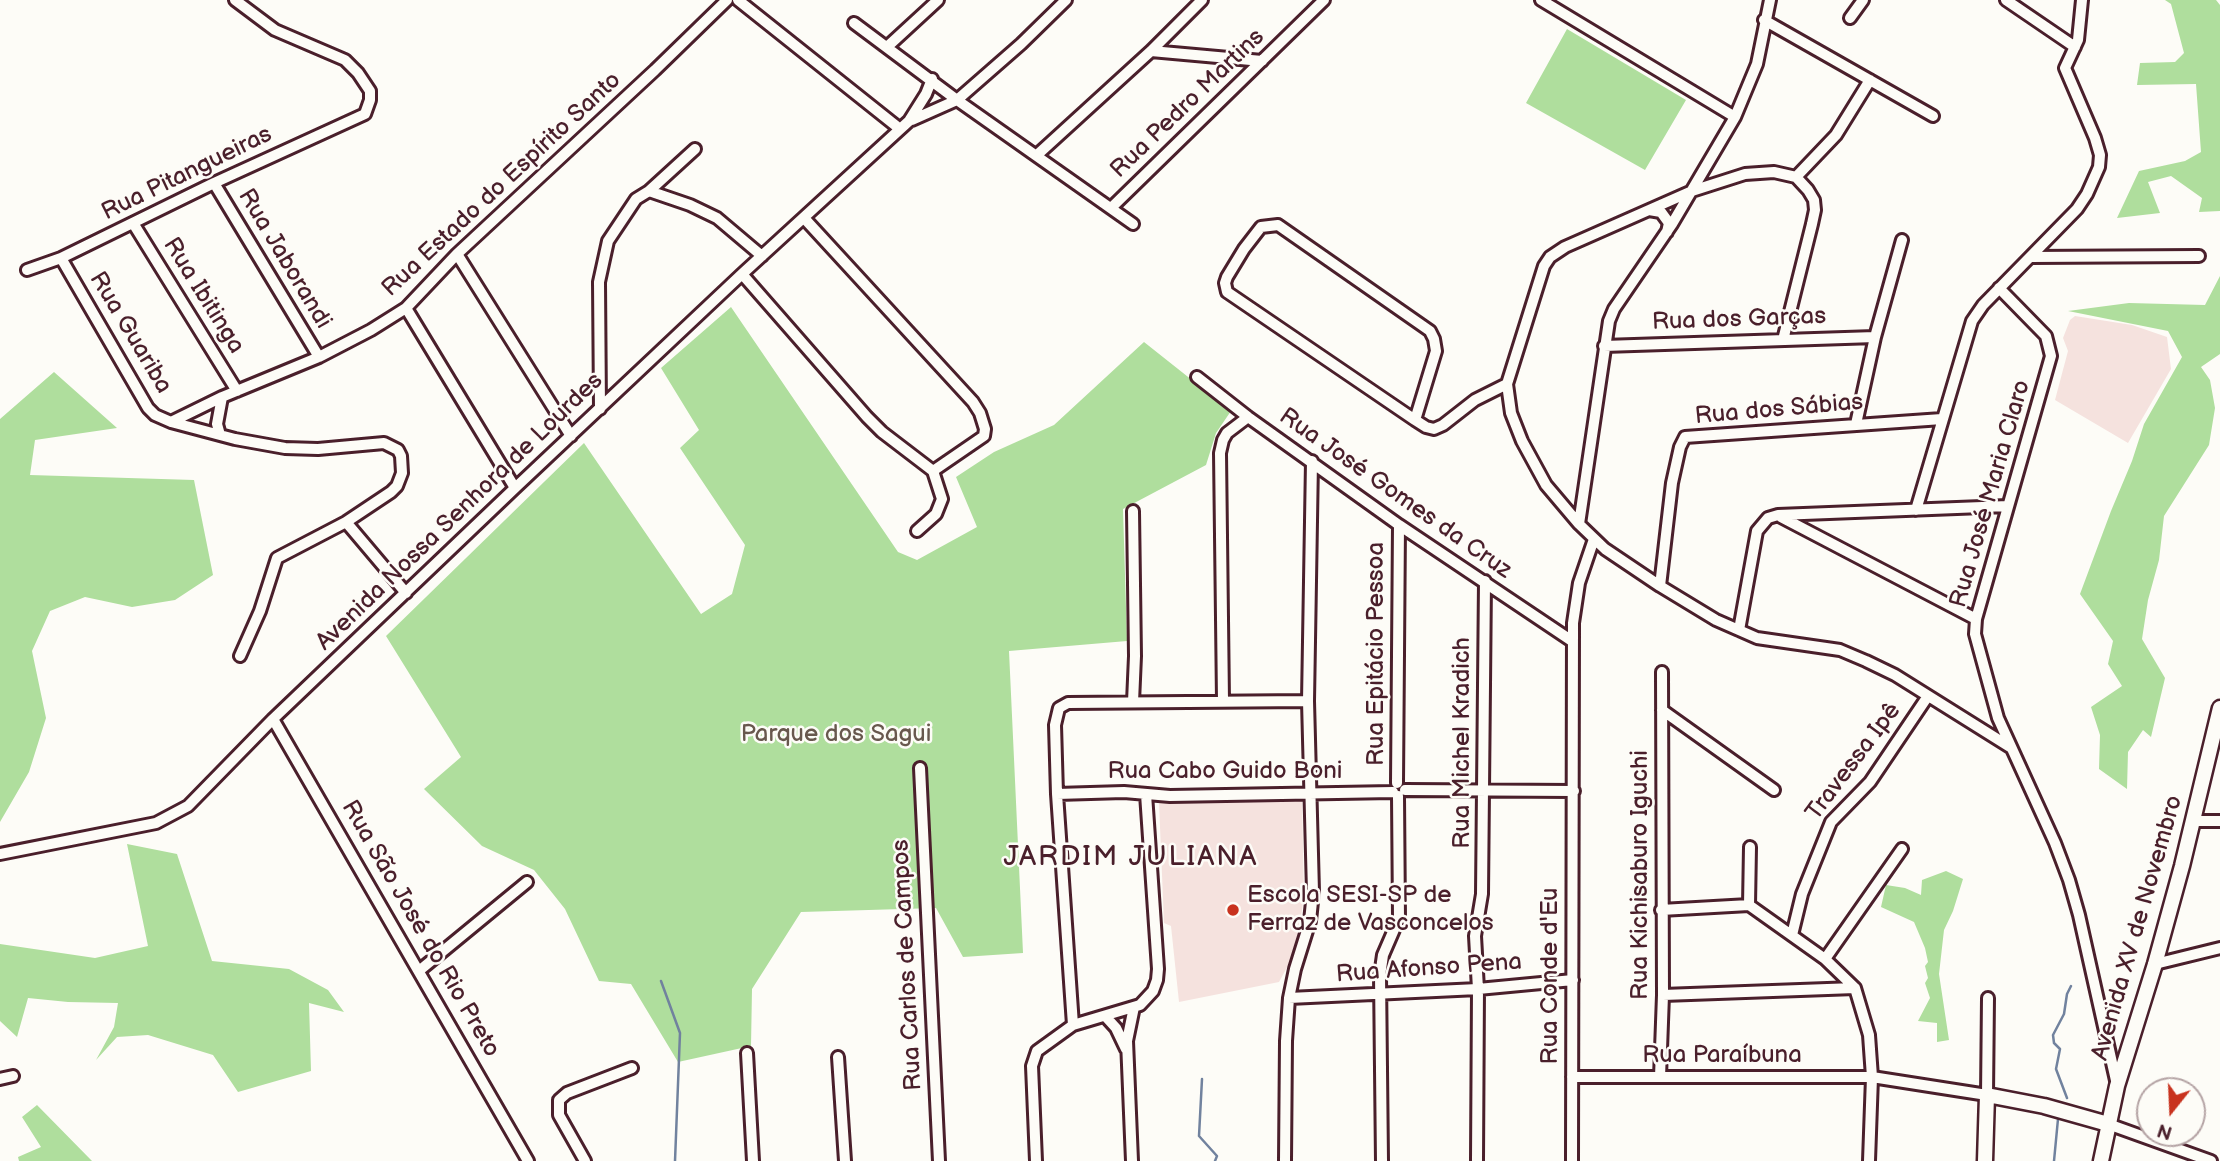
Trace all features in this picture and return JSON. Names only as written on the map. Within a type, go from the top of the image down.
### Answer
[{"type":"street","name":"Rua Pitangueiras","points":[[27,270],[61,258],[214,183],[365,114],[370,91],[359,72],[345,60],[275,30],[235,0]]},
{"type":"street","name":"Rua Estado do Espírito Santo","points":[[171,422],[222,397],[319,357],[406,308],[457,254],[727,0]]},
{"type":"street","points":[[738,0],[900,129]]},
{"type":"street","points":[[887,47],[937,0]]},
{"type":"street","points":[[909,121],[957,100],[1066,0]]},
{"type":"street","points":[[1037,155],[1151,51],[1202,0]]},
{"type":"street","name":"Rua Pedro Martins","points":[[1111,208],[1324,0]]},
{"type":"street","points":[[1541,0],[1735,117]]},
{"type":"street","points":[[1578,524],[1604,346],[1614,309],[1667,232],[1735,117],[1757,64],[1770,0]]},
{"type":"street","points":[[1850,18],[1863,0]]},
{"type":"street","points":[[1916,510],[1972,321],[1999,288],[2077,209],[2099,167],[2100,155],[2095,138],[2065,68],[2080,32],[2082,0]]},
{"type":"street","points":[[2007,1],[2075,47]]},
{"type":"street","points":[[1764,20],[1933,116]]},
{"type":"street","points":[[853,23],[1133,224]]},
{"type":"street","points":[[1151,51],[1262,61]]},
{"type":"street","points":[[909,121],[922,102],[932,79]]},
{"type":"street","points":[[1796,177],[1836,135],[1870,79]]},
{"type":"street","name":"Avenida Nossa Senhora de Lourdes","points":[[0,854],[132,828],[170,817],[188,806],[273,719],[515,488],[741,274],[909,121]]},
{"type":"street","points":[[600,409],[599,282],[601,262],[608,241],[636,199],[649,191],[695,149]]},
{"type":"street","points":[[1783,340],[1815,210],[1814,200],[1796,177],[1774,172],[1745,174],[1692,191],[1565,247],[1550,257],[1544,266],[1507,384],[1511,413],[1522,442],[1546,485],[1578,524],[1594,539],[1660,586],[1716,620],[1757,638],[1840,650],[1895,675],[2010,747]]},
{"type":"street","name":"Rua Jaborandi","points":[[214,183],[319,357]]},
{"type":"street","points":[[649,191],[690,205],[717,218],[762,256]]},
{"type":"street","points":[[1649,211],[1661,212],[1669,223],[1667,232]]},
{"type":"street","points":[[804,218],[973,402],[980,413],[984,424],[983,437],[933,471]]},
{"type":"street","name":"Rua Ibitinga","points":[[134,223],[237,391]]},
{"type":"street","points":[[1415,420],[1436,351],[1430,331],[1278,225],[1261,227],[1227,277],[1227,292],[1415,420],[1426,427],[1439,427],[1475,400],[1507,384]]},
{"type":"street","points":[[1856,425],[1875,337],[1902,240]]},
{"type":"street","points":[[457,254],[571,436]]},
{"type":"street","points":[[2030,257],[2199,256]]},
{"type":"street","name":"Rua Guariba","points":[[61,258],[148,408],[155,415],[171,422]]},
{"type":"street","points":[[741,274],[867,418],[933,471],[942,499],[936,514],[917,531]]},
{"type":"street","name":"Rua José Maria Claro","points":[[1999,288],[2046,336],[2051,356],[1976,619],[1975,634],[1998,718],[2041,810],[2069,880],[2117,1086]]},
{"type":"street","points":[[406,308],[515,488]]},
{"type":"street","name":"Rua dos Garças","points":[[1604,346],[1875,337]]},
{"type":"street","name":"Rua José Gomes da Cruz","points":[[1197,377],[1248,417],[1399,525],[1572,641]]},
{"type":"street","points":[[220,435],[217,424],[222,397]]},
{"type":"street","points":[[1223,701],[1220,453],[1227,433],[1248,417]]},
{"type":"street","name":"Rua dos Sábias","points":[[1660,586],[1672,483],[1680,447],[1685,438],[1942,419]]},
{"type":"street","points":[[171,422],[220,435],[299,449],[384,443],[398,450],[402,472],[397,486],[391,492],[346,522],[277,558],[260,611],[240,656]]},
{"type":"street","points":[[1285,1161],[1289,998],[1311,918],[1312,792],[1308,701],[1312,461]]},
{"type":"street","points":[[1739,630],[1757,531],[1763,522],[1779,515],[2007,506]]},
{"type":"street","points":[[1133,511],[1133,702]]},
{"type":"street","points":[[1779,515],[1976,619]]},
{"type":"street","points":[[346,522],[406,593]]},
{"type":"street","name":"Rua Epitácio Pessoa","points":[[1382,1161],[1383,955],[1399,918],[1399,525]]},
{"type":"street","name":"Rua Conde d'Eu","points":[[1572,1161],[1572,641],[1576,596],[1594,539]]},
{"type":"street","name":"Rua Michel Kradich","points":[[1477,1161],[1478,989],[1475,936],[1482,894],[1485,790],[1485,582]]},
{"type":"street","name":"Rua Kichisaburo Iguchi","points":[[1660,1077],[1662,672]]},
{"type":"street","name":"Travessa Ipê","points":[[1792,935],[1802,894],[1831,822],[1870,782],[1928,696]]},
{"type":"street","points":[[1073,1025],[1057,794],[1055,725],[1059,708],[1068,703],[1308,701]]},
{"type":"street","name":"Avenida XV de Novembro","points":[[2101,1161],[2117,1086],[2155,964],[2220,708]]},
{"type":"street","points":[[1662,710],[1774,790]]},
{"type":"street","name":"Rua São José do Rio Preto","points":[[273,719],[528,1161]]},
{"type":"street","name":"Rua Carlos de Campos","points":[[920,768],[939,1161]]},
{"type":"street","name":"Rua Cabo Guido Boni","points":[[1057,794],[1574,791]]},
{"type":"street","points":[[1036,1161],[1032,1059],[1042,1045],[1073,1025],[1134,1007],[1146,1000],[1153,990],[1158,969],[1146,794]]},
{"type":"street","points":[[2193,821],[2220,821]]},
{"type":"street","points":[[1749,905],[1750,847]]},
{"type":"street","points":[[1825,959],[1902,849]]},
{"type":"street","points":[[420,970],[527,882]]},
{"type":"street","points":[[1661,910],[1749,905],[1825,959],[1855,988],[1869,1035],[1872,1077],[1869,1161]]},
{"type":"street","points":[[2155,964],[2220,948]]},
{"type":"street","name":"Rua Afonso Pena","points":[[1289,998],[1478,989],[1573,980]]},
{"type":"street","points":[[1662,995],[1855,988]]},
{"type":"street","points":[[1984,1161],[1988,998]]},
{"type":"street","points":[[1132,1161],[1127,1052],[1128,1030],[1134,1007]]},
{"type":"street","points":[[1106,1017],[1116,1028],[1127,1052]]},
{"type":"street","points":[[747,1053],[752,1161]]},
{"type":"street","points":[[838,1057],[845,1161]]},
{"type":"street","points":[[585,1161],[559,1115],[558,1104],[561,1097],[632,1068]]},
{"type":"street","points":[[0,1079],[13,1076]]},
{"type":"street","name":"Rua Paraíbuna","points":[[1572,1077],[1872,1077],[1987,1095]]},
{"type":"street","points":[[1987,1095],[2044,1106],[2108,1124],[2211,1161]]},
{"type":"shaded area","points":[[2075,316],[2132,325],[2167,337],[2171,369],[2128,443],[2055,400],[2068,351],[2063,338],[2070,320]]},
{"type":"shaded area","name":"Escola SESI-SP de Ferraz de Vasconcelos","points":[[1302,799],[1304,896],[1296,951],[1279,982],[1179,1002],[1171,926],[1164,923],[1159,803]]},
{"type":"green space","points":[[2165,0],[2216,0],[2220,5],[2220,211],[2199,212],[2202,198],[2171,176],[2148,182],[2160,213],[2117,218],[2139,171],[2185,161],[2201,152],[2196,84],[2137,85],[2140,63],[2175,62],[2184,53],[2171,4]]},
{"type":"green space","points":[[1567,29],[1686,100],[1645,170],[1526,103]]},
{"type":"green space","points":[[2220,276],[2220,354],[2201,367],[2210,380],[2215,408],[2209,445],[2164,516],[2159,560],[2148,600],[2142,639],[2165,678],[2151,737],[2143,730],[2128,752],[2127,789],[2099,769],[2100,735],[2091,707],[2122,686],[2108,664],[2113,641],[2080,594],[2144,424],[2182,357],[2168,331],[2068,311],[2129,303],[2205,305]]},
{"type":"green space","name":"Parque dos Sagui","points":[[731,307],[898,552],[917,560],[977,527],[956,477],[994,452],[1054,425],[1144,342],[1231,411],[1216,433],[1206,465],[1123,509],[1127,641],[1009,651],[1023,953],[963,957],[936,908],[801,912],[752,989],[751,1046],[678,1062],[631,984],[599,981],[565,909],[534,870],[482,846],[424,789],[461,757],[386,636],[584,443],[701,614],[732,594],[745,545],[680,448],[699,430],[661,368]]},
{"type":"green space","points":[[54,372],[117,428],[35,440],[30,475],[194,480],[213,575],[175,600],[132,607],[85,597],[50,611],[32,651],[46,718],[29,772],[0,822],[0,419]]},
{"type":"green space","points":[[127,844],[177,854],[212,961],[289,969],[328,990],[344,1012],[309,1003],[311,1071],[238,1092],[213,1055],[148,1035],[117,1037],[96,1060],[114,1027],[118,1003],[28,998],[17,1037],[0,1021],[0,944],[95,958],[148,946]]},
{"type":"green space","points":[[1946,871],[1963,879],[1944,930],[1939,974],[1949,1040],[1937,1042],[1937,1023],[1918,1021],[1930,998],[1925,983],[1928,978],[1925,966],[1928,962],[1925,948],[1914,922],[1881,907],[1886,885],[1905,888],[1921,895],[1922,880]]},
{"type":"green space","points":[[37,1105],[92,1161],[19,1161],[18,1157],[41,1147],[22,1117]]},
{"type":"waterway","points":[[661,981],[680,1033],[675,1161]]},
{"type":"waterway","points":[[2067,1098],[2056,1069],[2060,1049],[2054,1043],[2053,1035],[2064,1014],[2071,986]]},
{"type":"waterway","points":[[1202,1079],[1199,1136],[1217,1156],[1215,1161]]},
{"type":"waterway","points":[[2054,1161],[2058,1119]]},
{"type":"place","name":"Escola SESI-SP de Ferraz de Vasconcelos","points":[[1233,910]]},
{"type":"district","name":"JARDIM JULIANA","points":[[1131,858]]}]
